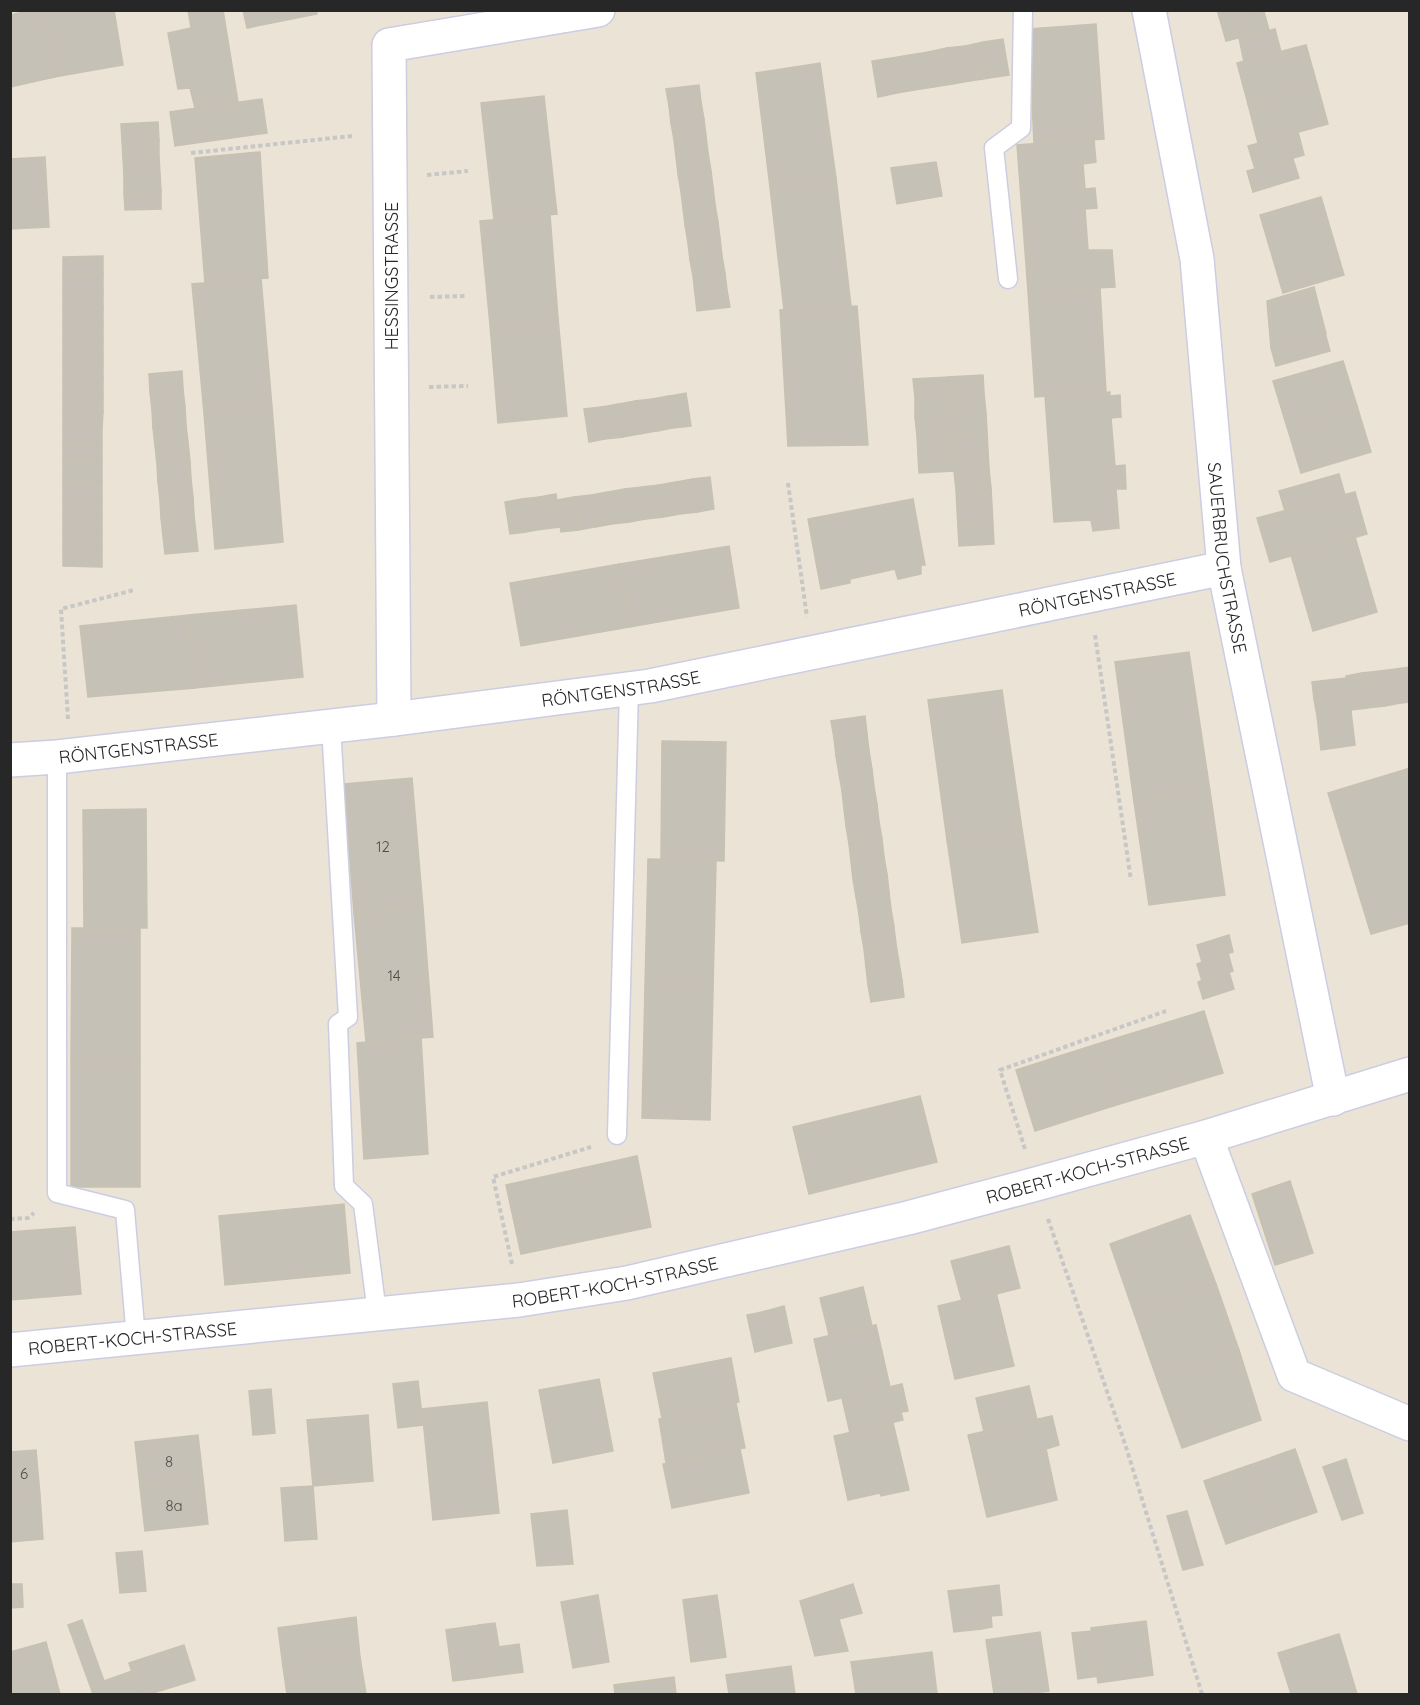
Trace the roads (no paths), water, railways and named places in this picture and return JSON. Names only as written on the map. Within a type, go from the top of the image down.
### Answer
[{"type":"street","name":"HESSINGSTRASSE","points":[[394,719],[389,45],[598,10]]},
{"type":"street","name":"SAUERBRUCHSTRASSE","points":[[1149,10],[1197,259],[1224,568],[1333,1099]]},
{"type":"street","name":"RÖNTGENSTRASSE","points":[[10,760],[394,719],[629,689],[1224,568]]},
{"type":"street","name":"ROBERT-KOCH-STRASSE","points":[[10,1350],[519,1300],[627,1283],[908,1218],[1036,1184],[1206,1137],[1410,1074]]},
{"type":"street","name":"ROBERT-KOCH-STRASSE","points":[[1206,1137],[1294,1375],[1410,1424]]},
{"type":"lane","points":[[1008,279],[994,148],[1020,128],[1023,10]]},
{"type":"lane","points":[[617,1135],[629,689]]},
{"type":"lane","points":[[331,726],[348,1017],[338,1024],[344,1186],[363,1204],[377,1313]]},
{"type":"lane","points":[[64,756],[57,1193],[125,1210],[136,1338]]}]
